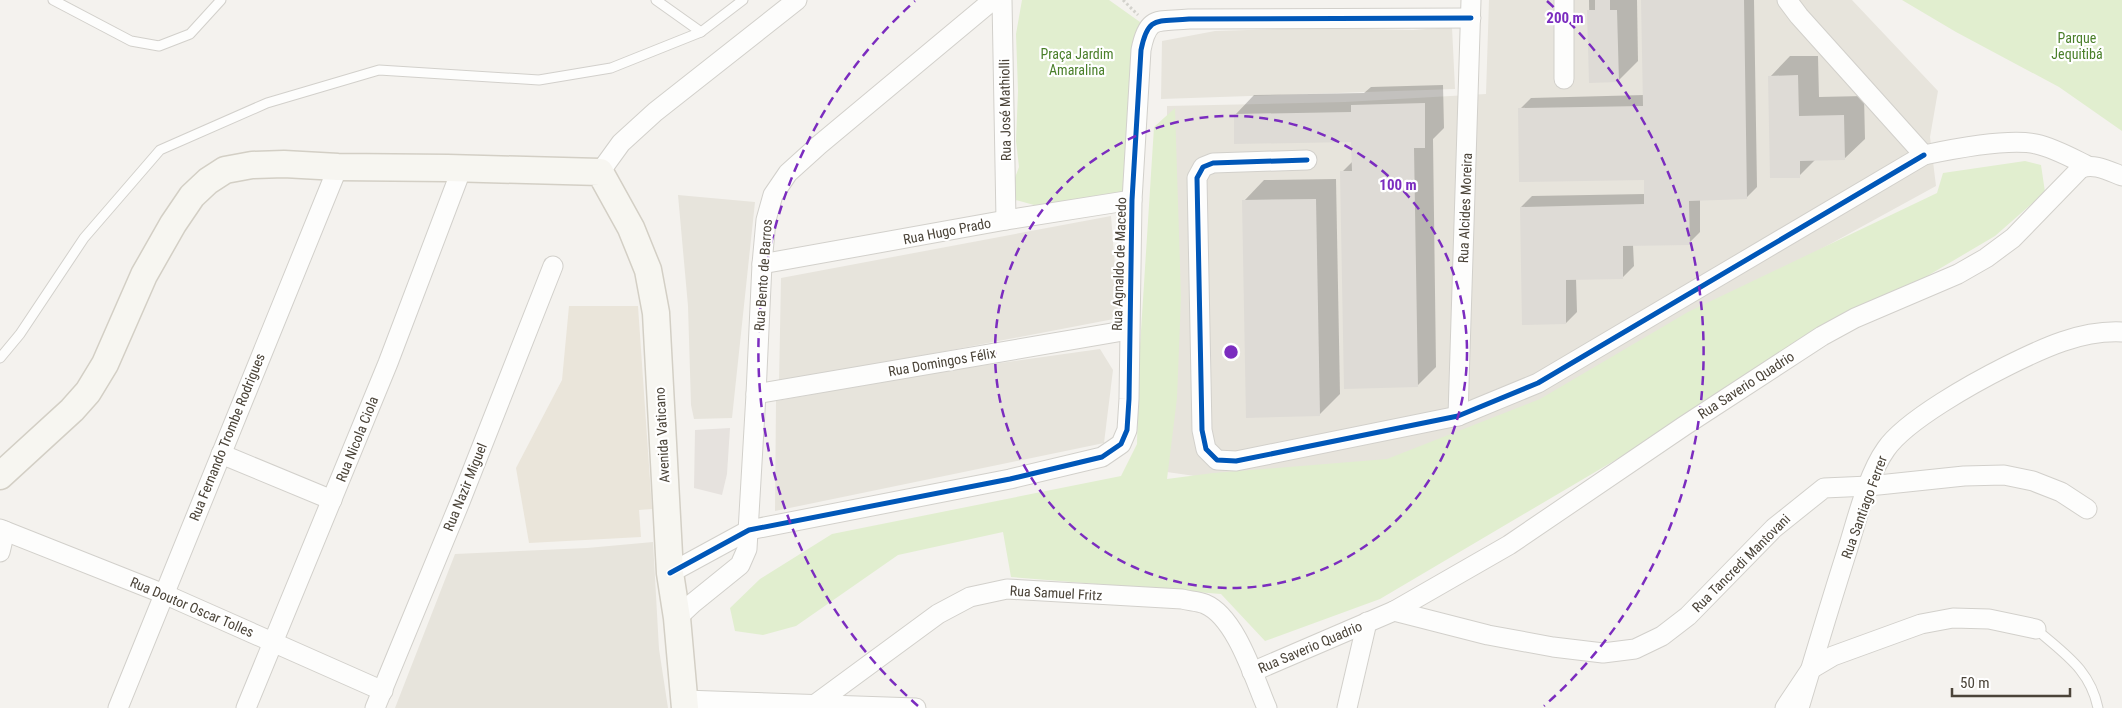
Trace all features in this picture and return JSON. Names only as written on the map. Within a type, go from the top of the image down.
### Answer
[{"type":"street","points":[[0,476],[72,410],[88,392],[105,364],[144,276],[192,196],[208,181],[225,170],[284,164],[338,167],[600,172],[621,143],[655,112],[797,0]]},
{"type":"street","name":"Rua Bento de Barros","points":[[677,618],[740,565],[747,549],[762,264],[766,220],[773,195],[788,173],[819,145],[993,0]]},
{"type":"street","name":"Rua José Mathiolli","points":[[1002,0],[1006,220]]},
{"type":"street","points":[[1564,0],[1564,79]]},
{"type":"street","points":[[1787,0],[1798,16],[1924,155]]},
{"type":"street","points":[[1149,26],[1157,22],[1189,19],[1471,9]]},
{"type":"street","name":"Rua Alcides Moreira","points":[[1458,416],[1471,9]]},
{"type":"street","name":"Rua Agnaldo de Macedo","points":[[749,530],[1010,479],[1102,457],[1121,444],[1127,430],[1129,399],[1132,200],[1140,50],[1144,35],[1149,26]]},
{"type":"street","points":[[1307,160],[1213,163],[1203,167],[1196,178],[1202,430],[1206,449],[1217,460],[1236,462],[1458,416],[1538,383],[1924,155],[1954,149],[2018,142],[2036,144],[2057,150],[2086,166],[2106,169],[2122,176]]},
{"type":"street","name":"Rua Saverio Quadrio","points":[[1252,672],[1394,611],[1509,546],[1716,405],[1822,336],[1855,318],[1958,274],[1986,258],[2013,238],[2074,174],[2086,166]]},
{"type":"street","name":"Rua Fernando Trombe Rodrigues","points":[[118,708],[338,167]]},
{"type":"street","name":"Rua Nicola Ciola","points":[[246,708],[388,363],[462,168]]},
{"type":"street","name":"Avenida Vaticano","points":[[600,172],[632,228],[648,270],[656,312],[670,573],[677,618],[684,704]]},
{"type":"street","name":"Rua Hugo Prado","points":[[762,264],[1006,220],[1132,200]]},
{"type":"street","name":"Rua Nazir Miguel","points":[[379,699],[460,502],[553,266]]},
{"type":"street","name":"Rua Domingos Félix","points":[[756,394],[1129,330]]},
{"type":"street","name":"Rua Santiago Ferrer","points":[[1799,708],[1858,515],[1876,468],[1886,449],[1900,433],[1944,402],[1995,372],[2049,346],[2102,331],[2122,332]]},
{"type":"street","points":[[221,454],[332,500]]},
{"type":"street","name":"Rua Tancredi Mantovani","points":[[1394,611],[1488,636],[1554,647],[1603,653],[1635,649],[1662,636],[1688,616],[1774,528],[1824,488],[1869,486],[1964,476],[2004,475],[2034,481],[2061,492],[2087,509]]},
{"type":"street","points":[[0,552],[2,530]]},
{"type":"street","name":"Rua Doutor Oscar Tolles","points":[[2,530],[164,594],[274,642],[379,699]]},
{"type":"street","points":[[670,573],[749,530]]},
{"type":"street","name":"Rua Samuel Fritz","points":[[817,703],[938,614],[970,597],[1007,589],[1182,599],[1205,604],[1222,616],[1232,632],[1252,672],[1266,708]]},
{"type":"street","points":[[1785,708],[1811,669],[1833,656],[1921,624],[1945,620],[1989,619],[2036,629]]},
{"type":"street","name":"Rua Saverio Quadrio","points":[[1347,708],[1367,622]]},
{"type":"street","points":[[684,704],[817,703],[841,706],[916,708]]},
{"type":"lane","points":[[53,0],[131,41],[159,46],[190,34],[221,0]]},
{"type":"lane","points":[[656,0],[702,32]]},
{"type":"lane","points":[[0,358],[20,334],[84,238],[160,150],[266,103],[379,70],[539,80],[611,68],[702,32],[743,0]]},
{"type":"lane","points":[[2036,629],[2078,665],[2094,690],[2098,708]]},
{"type":"path","points":[[1123,0],[1149,26]]},
{"type":"shaded area","points":[[1489,0],[1852,0],[1938,91],[1930,137],[1936,186],[1768,278],[1555,421],[1308,492],[1167,472],[1167,106],[1345,102],[1486,94]]},
{"type":"shaded area","points":[[1452,27],[1455,89],[1161,99],[1162,41],[1215,31],[1313,28],[1413,30]]},
{"type":"shaded area","points":[[678,195],[755,202],[732,418],[694,419],[691,405],[688,306]]},
{"type":"shaded area","points":[[1111,216],[1119,318],[779,383],[781,278]]},
{"type":"shaded area","points":[[569,306],[638,306],[652,509],[639,510],[641,537],[529,543],[516,468],[562,380]]},
{"type":"shaded area","points":[[1100,349],[1113,370],[1104,443],[775,511],[776,401],[936,372]]},
{"type":"shaded area","points":[[730,428],[727,474],[722,495],[694,488],[695,430]]},
{"type":"shaded area","points":[[653,542],[659,649],[668,708],[395,708],[455,554],[587,548]]},
{"type":"green space","name":"Praça Jardim Amaralina","points":[[1022,0],[1109,0],[1140,22],[1127,196],[1072,203],[1034,205],[1012,199],[1011,188],[1019,167],[1016,141],[1018,91],[1016,34]]},
{"type":"green space","name":"Parque Jequitibá","points":[[1902,0],[2122,0],[2122,131],[2059,87],[1956,32]]},
{"type":"green space","points":[[1175,108],[1181,297],[1177,398],[1167,479],[1213,473],[1387,459],[1540,399],[1688,312],[1937,193],[1943,173],[2025,161],[2041,165],[2045,192],[1995,236],[1380,599],[1265,641],[1221,594],[1011,577],[1003,532],[898,555],[796,626],[763,635],[735,631],[730,608],[760,579],[832,534],[1121,476],[1137,444],[1139,362],[1154,127]]},
{"type":"building","points":[[1595,0],[1610,0],[1610,10],[1617,10],[1619,82],[1589,83],[1587,10],[1595,10]]},
{"type":"building","points":[[1641,0],[1744,0],[1747,199],[1689,201],[1690,245],[1623,246],[1623,279],[1566,280],[1566,324],[1522,325],[1520,207],[1644,204],[1644,180],[1519,182],[1518,108],[1643,106]]},
{"type":"building","points":[[1798,75],[1799,116],[1844,115],[1845,160],[1800,161],[1800,178],[1770,178],[1768,76]]},
{"type":"building","points":[[1425,103],[1425,148],[1414,148],[1418,387],[1344,389],[1340,171],[1352,171],[1351,142],[1234,144],[1234,114],[1351,112],[1351,105]]},
{"type":"building","points":[[1316,199],[1320,416],[1246,418],[1242,200]]},
{"type":"cycle path","points":[[670,573],[749,530],[1010,479],[1102,457],[1121,444],[1127,430],[1129,399],[1132,200],[1141,50],[1147,31],[1156,22],[1189,19],[1471,18]]},
{"type":"cycle path","points":[[1307,160],[1213,163],[1203,167],[1197,178],[1202,430],[1206,449],[1217,460],[1236,461],[1458,416],[1538,383],[1924,155]]}]
